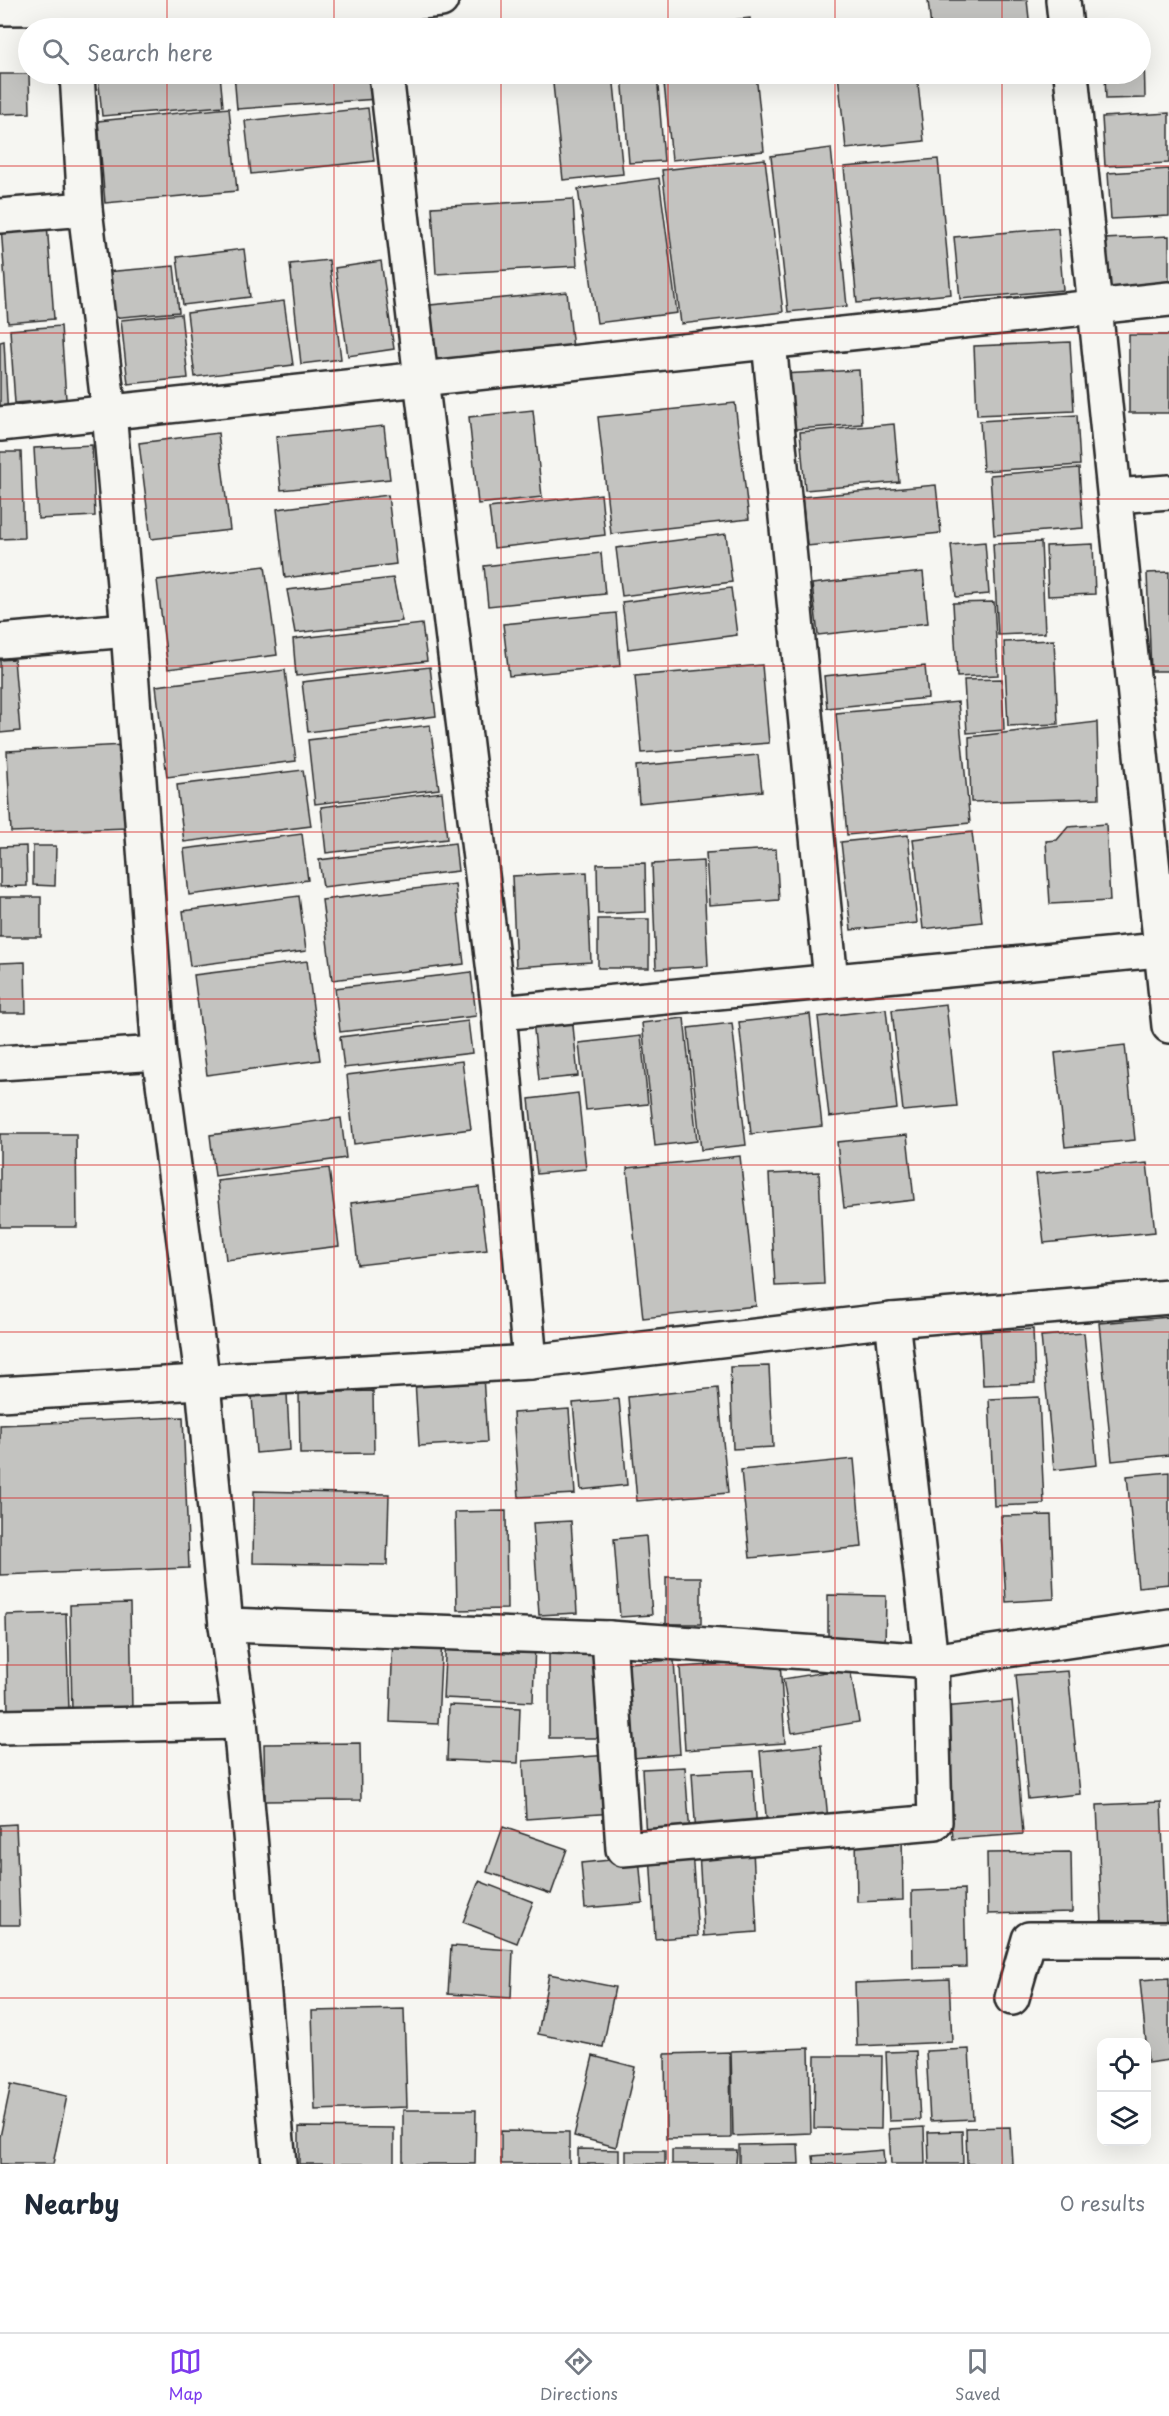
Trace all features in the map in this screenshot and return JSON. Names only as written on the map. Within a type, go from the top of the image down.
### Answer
[{"type":"street","points":[[0,8],[74,12],[380,17],[441,0]]},
{"type":"street","points":[[1063,0],[1065,18]]},
{"type":"street","points":[[78,84],[86,209],[109,412],[128,630],[159,1053],[203,1384],[226,1625],[240,1722],[279,2164]]},
{"type":"street","points":[[387,84],[499,1013],[530,1362]]},
{"type":"street","points":[[1072,84],[1165,950],[1169,1026]]},
{"type":"street","points":[[0,216],[86,209]]},
{"type":"street","points":[[0,424],[1169,299]]},
{"type":"street","points":[[769,342],[831,981]]},
{"type":"street","points":[[1115,496],[1169,492]]},
{"type":"street","points":[[0,641],[128,630]]},
{"type":"street","points":[[499,1013],[1165,950]]},
{"type":"street","points":[[0,1063],[159,1053]]},
{"type":"street","points":[[0,1394],[203,1384],[530,1362],[892,1320],[1169,1297]]},
{"type":"street","points":[[609,1638],[623,1849],[935,1822],[931,1661],[892,1320]]},
{"type":"street","points":[[226,1625],[609,1638],[931,1661],[1169,1626]]},
{"type":"street","points":[[0,1727],[240,1722]]},
{"type":"street","points":[[1012,1998],[1029,1939],[1169,1939]]},
{"type":"building","points":[[928,0],[1027,0],[1029,18],[930,18]]},
{"type":"building","points":[[0,74],[18,74],[18,84],[29,84],[30,113],[0,114]]},
{"type":"building","points":[[99,84],[221,84],[223,106],[102,116]]},
{"type":"building","points":[[235,84],[376,84],[377,99],[237,109]]},
{"type":"building","points":[[553,84],[614,84],[623,174],[563,180]]},
{"type":"building","points":[[623,84],[658,84],[664,161],[629,163]]},
{"type":"building","points":[[664,84],[757,84],[764,151],[672,160]]},
{"type":"building","points":[[839,84],[918,84],[924,141],[846,149]]},
{"type":"building","points":[[1105,84],[1145,84],[1145,98],[1106,99]]},
{"type":"building","points":[[229,108],[237,191],[105,203],[98,121]]},
{"type":"building","points":[[368,108],[374,161],[251,174],[245,121]]},
{"type":"building","points":[[1169,113],[1169,163],[1105,166],[1102,117]]},
{"type":"building","points":[[831,148],[847,306],[788,312],[771,156]]},
{"type":"building","points":[[765,159],[783,312],[681,324],[662,170]]},
{"type":"building","points":[[938,159],[951,294],[857,303],[844,167]]},
{"type":"building","points":[[1169,169],[1169,216],[1111,219],[1108,173]]},
{"type":"building","points":[[659,178],[677,313],[597,323],[578,189]]},
{"type":"building","points":[[573,199],[577,266],[436,274],[432,207]]},
{"type":"building","points":[[47,223],[54,319],[8,323],[1,226]]},
{"type":"building","points":[[1058,228],[1063,290],[960,299],[954,237]]},
{"type":"building","points":[[1169,236],[1169,288],[1106,291],[1103,239]]},
{"type":"building","points":[[244,249],[250,297],[183,305],[177,257]]},
{"type":"building","points":[[329,260],[341,359],[301,364],[290,264]]},
{"type":"building","points":[[381,261],[394,349],[348,356],[335,268]]},
{"type":"building","points":[[174,266],[179,312],[110,318],[105,272]]},
{"type":"building","points":[[567,292],[574,358],[437,372],[430,305]]},
{"type":"building","points":[[284,301],[293,365],[195,377],[187,313]]},
{"type":"building","points":[[181,314],[188,378],[128,384],[121,320]]},
{"type":"building","points":[[61,326],[66,399],[15,403],[10,330]]},
{"type":"building","points":[[1129,335],[1169,335],[1169,413],[1129,413]]},
{"type":"building","points":[[4,341],[8,419],[0,419],[0,342]]},
{"type":"building","points":[[1070,342],[1074,411],[977,415],[974,346]]},
{"type":"building","points":[[859,370],[862,424],[784,430],[781,374]]},
{"type":"building","points":[[735,403],[749,519],[611,534],[598,417]]},
{"type":"building","points":[[533,410],[542,497],[478,504],[469,417]]},
{"type":"building","points":[[1077,415],[1080,465],[983,471],[980,421]]},
{"type":"building","points":[[894,424],[899,482],[805,490],[800,432]]},
{"type":"building","points":[[384,426],[390,479],[281,490],[276,437]]},
{"type":"building","points":[[218,433],[230,530],[151,539],[139,443]]},
{"type":"building","points":[[92,445],[95,516],[38,519],[34,448]]},
{"type":"building","points":[[0,452],[21,452],[24,538],[0,539]]},
{"type":"building","points":[[1079,468],[1083,528],[994,535],[990,475]]},
{"type":"building","points":[[936,485],[941,533],[807,546],[802,497]]},
{"type":"building","points":[[601,494],[605,535],[494,548],[489,508]]},
{"type":"building","points":[[388,495],[396,564],[285,578],[277,509]]},
{"type":"building","points":[[726,534],[732,582],[622,596],[616,548]]},
{"type":"building","points":[[985,542],[989,594],[956,597],[951,545]]},
{"type":"building","points":[[1041,542],[1045,633],[998,635],[993,544]]},
{"type":"building","points":[[1093,544],[1095,594],[1048,596],[1046,546]]},
{"type":"building","points":[[601,553],[605,594],[488,606],[484,566]]},
{"type":"building","points":[[265,566],[277,655],[168,669],[157,580]]},
{"type":"building","points":[[923,572],[928,623],[818,635],[812,584]]},
{"type":"building","points":[[1169,572],[1169,671],[1151,671],[1147,573]]},
{"type":"building","points":[[393,578],[402,621],[295,633],[287,590]]},
{"type":"building","points":[[731,588],[737,635],[628,649],[622,602]]},
{"type":"building","points":[[994,602],[998,675],[957,677],[953,603]]},
{"type":"building","points":[[616,613],[620,666],[509,676],[503,624]]},
{"type":"building","points":[[422,624],[427,661],[296,676],[293,639]]},
{"type":"building","points":[[1054,640],[1058,724],[1008,726],[1004,642]]},
{"type":"building","points":[[14,659],[20,731],[0,733],[0,660]]},
{"type":"building","points":[[762,665],[769,743],[642,753],[635,676]]},
{"type":"building","points":[[925,666],[928,698],[827,708],[824,676]]},
{"type":"building","points":[[430,667],[436,716],[308,732],[302,682]]},
{"type":"building","points":[[285,670],[296,761],[167,777],[156,686]]},
{"type":"building","points":[[1002,679],[1004,730],[967,733],[964,680]]},
{"type":"building","points":[[958,702],[970,823],[847,835],[836,713]]},
{"type":"building","points":[[1097,722],[1099,798],[971,802],[969,737]]},
{"type":"building","points":[[430,725],[439,789],[315,804],[308,740]]},
{"type":"building","points":[[125,745],[129,828],[11,832],[7,751]]},
{"type":"building","points":[[758,755],[762,791],[639,803],[636,766]]},
{"type":"building","points":[[303,770],[311,826],[184,842],[177,785]]},
{"type":"building","points":[[442,792],[447,839],[326,853],[321,807]]},
{"type":"building","points":[[1106,824],[1110,901],[1050,904],[1046,841],[1057,840],[1068,827]]},
{"type":"building","points":[[972,832],[982,922],[923,929],[913,839]]},
{"type":"building","points":[[302,834],[308,880],[189,895],[184,849]]},
{"type":"building","points":[[908,835],[917,923],[851,930],[841,842]]},
{"type":"building","points":[[455,843],[458,871],[323,887],[319,860]]},
{"type":"building","points":[[26,846],[27,886],[0,887],[0,847]]},
{"type":"building","points":[[33,846],[56,846],[55,886],[33,885]]},
{"type":"building","points":[[776,849],[779,900],[709,905],[706,853]]},
{"type":"building","points":[[703,861],[708,966],[656,969],[652,864]]},
{"type":"building","points":[[645,863],[646,912],[598,914],[597,864]]},
{"type":"building","points":[[587,872],[591,962],[516,967],[512,876]]},
{"type":"building","points":[[455,884],[464,964],[332,980],[322,900]]},
{"type":"building","points":[[299,896],[306,951],[190,966],[183,911]]},
{"type":"building","points":[[0,897],[41,897],[41,937],[0,937]]},
{"type":"building","points":[[598,919],[649,919],[649,968],[598,968]]},
{"type":"building","points":[[307,961],[320,1060],[207,1075],[194,975]]},
{"type":"building","points":[[25,962],[26,1013],[0,1013],[0,963]]},
{"type":"building","points":[[471,972],[476,1016],[340,1032],[335,988]]},
{"type":"building","points":[[946,1004],[957,1106],[903,1111],[892,1010]]},
{"type":"building","points":[[886,1009],[897,1109],[829,1117],[818,1017]]},
{"type":"building","points":[[810,1014],[822,1126],[751,1134],[739,1022]]},
{"type":"building","points":[[572,1016],[578,1076],[539,1080],[533,1020]]},
{"type":"building","points":[[684,1018],[697,1141],[655,1146],[642,1023]]},
{"type":"building","points":[[468,1021],[472,1053],[344,1068],[340,1037]]},
{"type":"building","points":[[732,1023],[746,1145],[701,1150],[688,1028]]},
{"type":"building","points":[[641,1036],[648,1104],[586,1110],[579,1043]]},
{"type":"building","points":[[1125,1045],[1135,1140],[1065,1147],[1055,1053]]},
{"type":"building","points":[[462,1061],[471,1129],[354,1144],[347,1075]]},
{"type":"building","points":[[578,1093],[586,1169],[537,1174],[529,1099]]},
{"type":"building","points":[[341,1118],[346,1158],[215,1176],[210,1135]]},
{"type":"building","points":[[0,1134],[76,1134],[77,1227],[0,1227]]},
{"type":"building","points":[[907,1135],[914,1200],[844,1208],[837,1142]]},
{"type":"building","points":[[740,1156],[756,1306],[643,1318],[627,1168]]},
{"type":"building","points":[[1147,1163],[1155,1232],[1044,1243],[1036,1174]]},
{"type":"building","points":[[329,1168],[339,1246],[226,1260],[217,1181]]},
{"type":"building","points":[[819,1172],[824,1284],[775,1286],[769,1174]]},
{"type":"building","points":[[479,1187],[487,1250],[358,1265],[351,1203]]},
{"type":"building","points":[[1169,1317],[1169,1455],[1112,1461],[1099,1323]]},
{"type":"building","points":[[1033,1329],[1035,1383],[983,1385],[980,1332]]},
{"type":"building","points":[[1084,1333],[1097,1465],[1054,1470],[1041,1336]]},
{"type":"building","points":[[769,1366],[773,1447],[733,1449],[730,1367]]},
{"type":"building","points":[[483,1375],[487,1442],[419,1446],[415,1380]]},
{"type":"building","points":[[718,1388],[728,1493],[637,1501],[628,1397]]},
{"type":"building","points":[[373,1391],[374,1453],[300,1454],[299,1393]]},
{"type":"building","points":[[287,1394],[290,1450],[256,1453],[252,1396]]},
{"type":"building","points":[[1039,1397],[1044,1504],[994,1506],[989,1399]]},
{"type":"building","points":[[619,1399],[627,1485],[581,1490],[573,1403]]},
{"type":"building","points":[[569,1409],[575,1494],[519,1497],[513,1413]]},
{"type":"building","points":[[183,1417],[189,1568],[0,1575],[0,1425]]},
{"type":"building","points":[[854,1459],[862,1547],[750,1558],[741,1470]]},
{"type":"building","points":[[1169,1472],[1169,1584],[1138,1587],[1127,1476]]},
{"type":"building","points":[[254,1491],[389,1494],[387,1565],[253,1563]]},
{"type":"building","points":[[506,1511],[507,1609],[457,1610],[455,1512]]},
{"type":"building","points":[[1051,1515],[1054,1599],[1006,1602],[1001,1516]]},
{"type":"building","points":[[571,1521],[577,1613],[539,1615],[533,1523]]},
{"type":"building","points":[[646,1536],[652,1615],[620,1617],[614,1539]]},
{"type":"building","points":[[666,1577],[701,1577],[701,1624],[666,1624]]},
{"type":"building","points":[[828,1595],[886,1596],[885,1648],[828,1647]]},
{"type":"building","points":[[130,1603],[132,1711],[72,1713],[70,1605]]},
{"type":"building","points":[[66,1613],[69,1711],[8,1712],[6,1615]]},
{"type":"building","points":[[393,1635],[442,1637],[438,1724],[390,1722]]},
{"type":"building","points":[[446,1637],[535,1641],[533,1702],[443,1698]]},
{"type":"building","points":[[549,1649],[602,1649],[603,1738],[549,1738]]},
{"type":"building","points":[[674,1660],[680,1754],[633,1758],[626,1663]]},
{"type":"building","points":[[780,1661],[785,1743],[685,1750],[680,1667]]},
{"type":"building","points":[[850,1668],[859,1722],[792,1733],[783,1679]]},
{"type":"building","points":[[1068,1671],[1080,1794],[1028,1799],[1016,1675]]},
{"type":"building","points":[[1012,1701],[1023,1834],[953,1839],[942,1707]]},
{"type":"building","points":[[449,1705],[520,1708],[518,1763],[447,1760]]},
{"type":"building","points":[[360,1743],[361,1800],[265,1801],[264,1744]]},
{"type":"building","points":[[821,1745],[828,1820],[767,1826],[760,1751]]},
{"type":"building","points":[[610,1755],[614,1813],[526,1819],[523,1761]]},
{"type":"building","points":[[685,1767],[690,1834],[646,1837],[642,1769]]},
{"type":"building","points":[[753,1770],[757,1833],[696,1836],[692,1773]]},
{"type":"building","points":[[1161,1802],[1166,1922],[1102,1925],[1097,1805]]},
{"type":"building","points":[[16,1824],[20,1925],[0,1925],[0,1825]]},
{"type":"building","points":[[503,1827],[567,1849],[551,1894],[487,1872]]},
{"type":"building","points":[[902,1832],[903,1900],[857,1902],[856,1833]]},
{"type":"building","points":[[753,1849],[757,1932],[704,1936],[699,1852]]},
{"type":"building","points":[[692,1851],[698,1936],[655,1939],[650,1853]]},
{"type":"building","points":[[1071,1852],[1072,1912],[988,1914],[987,1853]]},
{"type":"building","points":[[639,1857],[643,1903],[585,1908],[581,1863]]},
{"type":"building","points":[[479,1881],[533,1902],[517,1943],[463,1922]]},
{"type":"building","points":[[964,1889],[966,1967],[913,1968],[912,1891]]},
{"type":"building","points":[[451,1946],[513,1950],[511,1998],[448,1994]]},
{"type":"building","points":[[549,1974],[615,1987],[603,2047],[538,2034]]},
{"type":"building","points":[[1169,1978],[1169,2060],[1151,2063],[1151,2038],[1146,2038],[1140,1980]]},
{"type":"building","points":[[949,1979],[952,2042],[857,2046],[855,1983]]},
{"type":"building","points":[[404,2009],[407,2107],[315,2110],[312,2011]]},
{"type":"building","points":[[809,2048],[811,2133],[733,2136],[731,2051]]},
{"type":"building","points":[[969,2049],[973,2119],[930,2121],[926,2051]]},
{"type":"building","points":[[916,2051],[920,2120],[889,2121],[886,2052]]},
{"type":"building","points":[[730,2052],[731,2138],[666,2139],[665,2054]]},
{"type":"building","points":[[593,2056],[635,2067],[616,2147],[574,2136]]},
{"type":"building","points":[[815,2056],[882,2056],[881,2129],[814,2128]]},
{"type":"building","points":[[11,2084],[67,2096],[53,2164],[0,2164],[0,2137]]},
{"type":"building","points":[[403,2110],[476,2110],[475,2164],[403,2164]]},
{"type":"building","points":[[299,2127],[394,2128],[394,2164],[299,2164]]},
{"type":"building","points":[[924,2127],[925,2164],[891,2164],[889,2129]]},
{"type":"building","points":[[1010,2127],[1012,2164],[967,2164],[966,2128]]},
{"type":"building","points":[[501,2131],[569,2132],[569,2164],[501,2164]]},
{"type":"building","points":[[962,2131],[963,2164],[929,2164],[928,2132]]},
{"type":"building","points":[[798,2144],[799,2164],[739,2164],[739,2145]]},
{"type":"building","points":[[578,2149],[619,2150],[619,2164],[578,2164]]},
{"type":"building","points":[[672,2150],[737,2150],[736,2164],[672,2164]]},
{"type":"building","points":[[883,2150],[884,2164],[814,2164],[813,2156]]},
{"type":"building","points":[[626,2151],[665,2151],[665,2164],[626,2164]]}]
